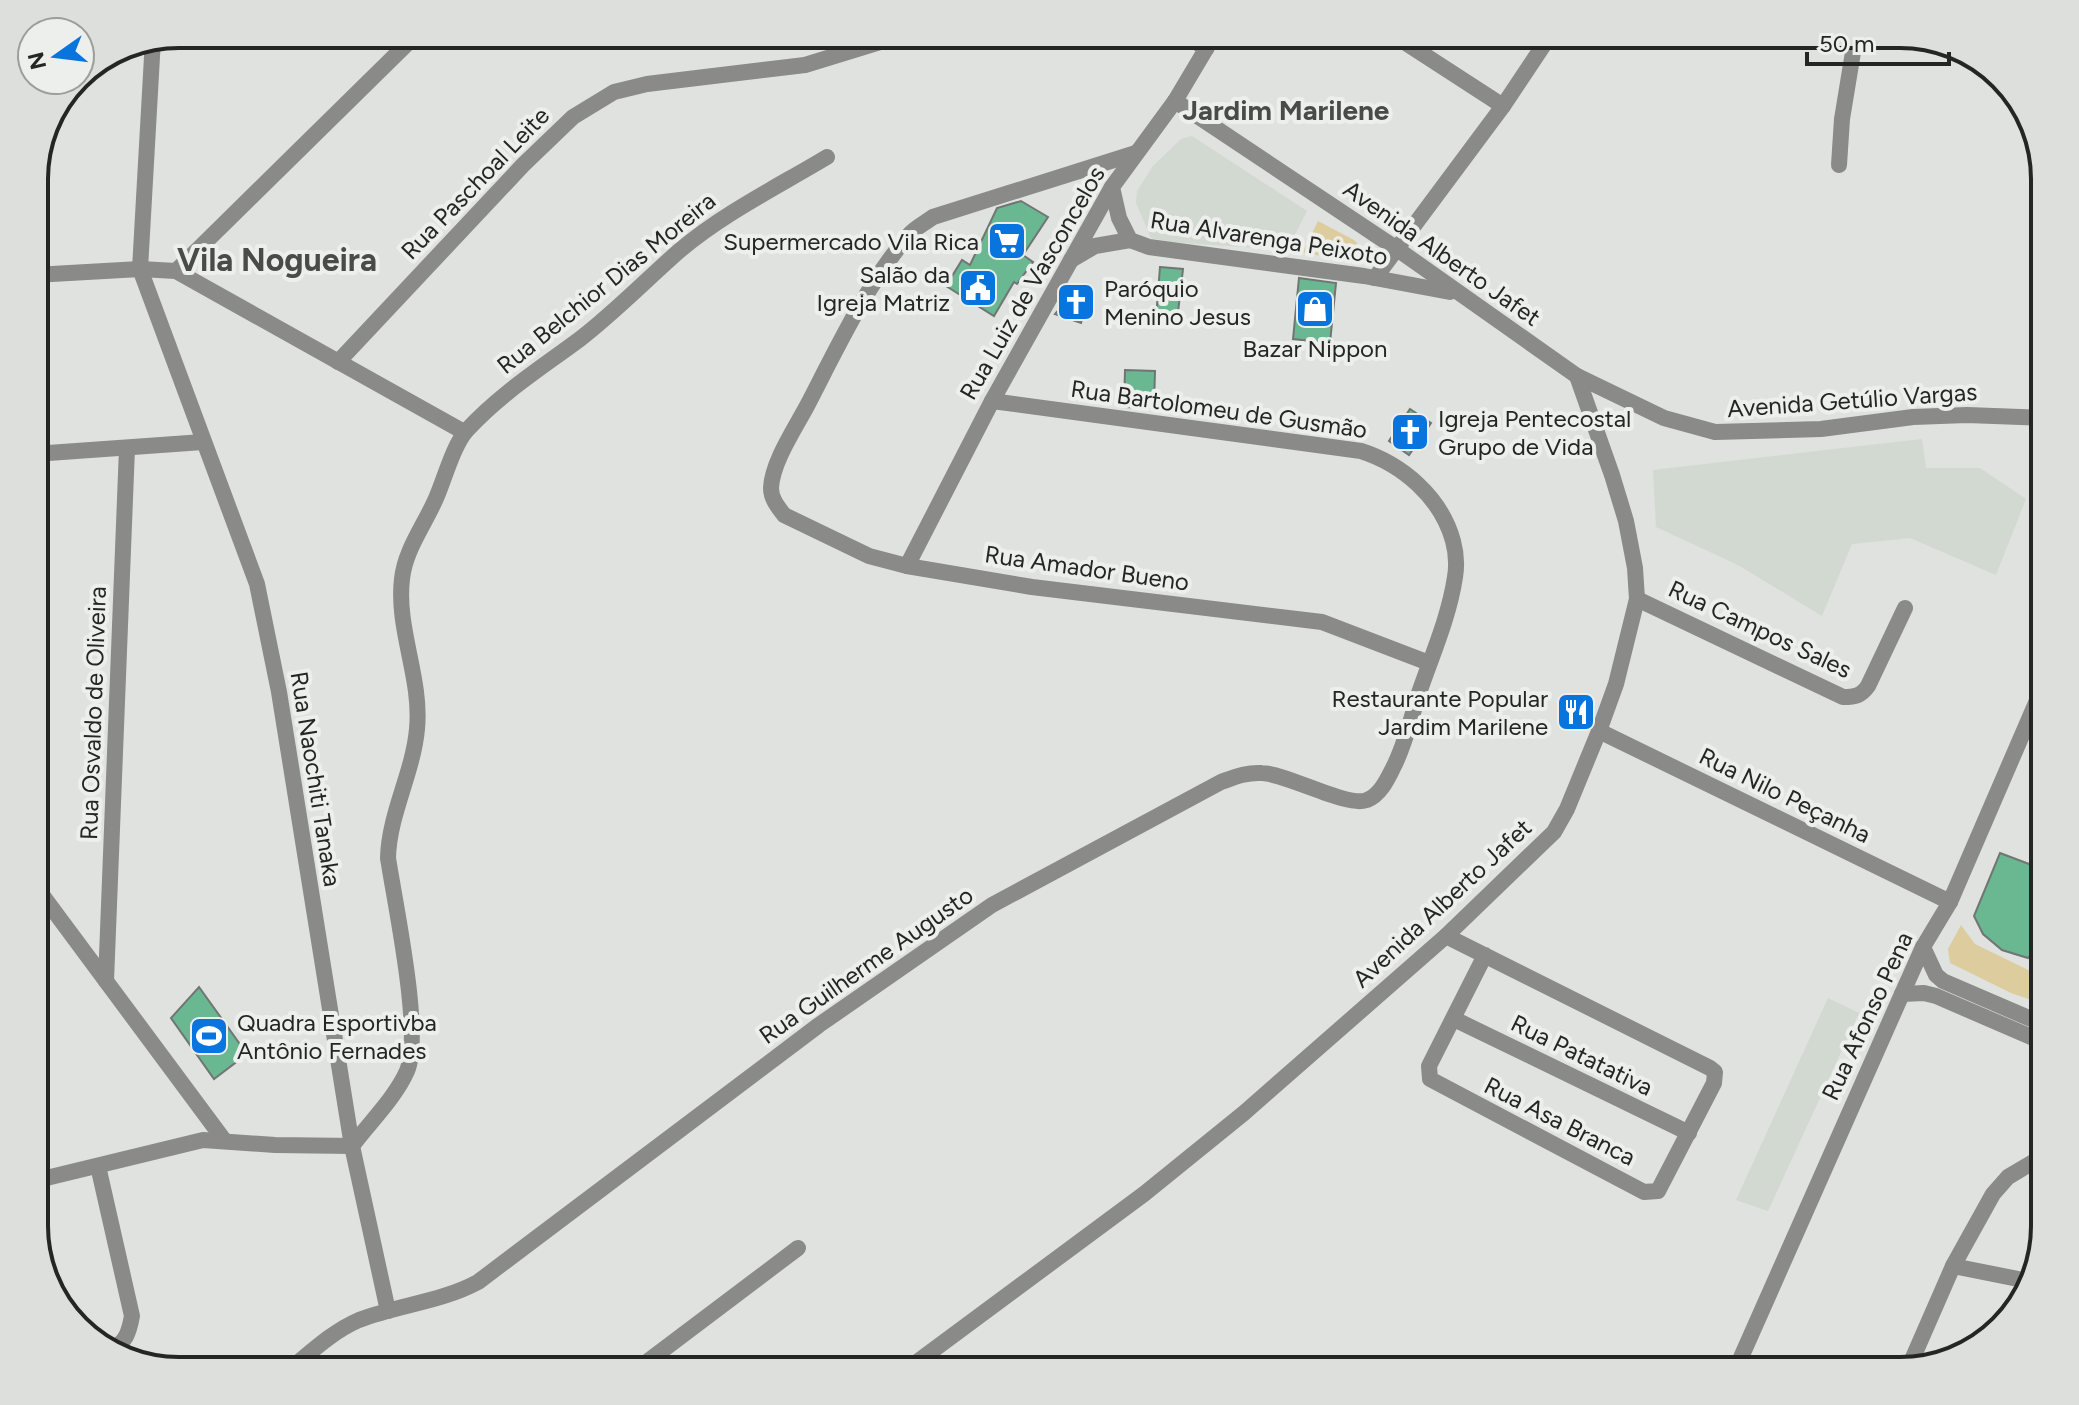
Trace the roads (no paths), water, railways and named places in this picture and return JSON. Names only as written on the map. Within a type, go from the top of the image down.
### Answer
[{"type":"street","points":[[176,271],[403,48]]},
{"type":"street","name":"Rua Paschoal Leite","points":[[338,362],[523,165],[573,117],[614,92],[647,84],[805,65],[861,48]]},
{"type":"street","name":"Rua Luiz de Vasconcelos","points":[[907,566],[992,401],[1112,187],[1175,101],[1206,48]]},
{"type":"street","points":[[1414,48],[1503,106]]},
{"type":"street","points":[[1375,278],[1503,106],[1542,48]]},
{"type":"street","points":[[1839,165],[1842,119],[1854,48]]},
{"type":"street","points":[[140,269],[152,51]]},
{"type":"street","name":"Avenida Alberto Jafet","points":[[924,1357],[1213,1139],[1446,936],[1554,832],[1567,809],[1616,684],[1637,599],[1626,521],[1577,376],[1397,249],[1175,101]]},
{"type":"street","name":"Rua Amador Bueno","points":[[1136,153],[933,217],[911,233],[889,260],[827,367],[787,443],[773,477],[772,497],[784,515],[869,556],[907,566],[1032,587],[1322,622],[1429,663]]},
{"type":"street","name":"Rua Belchior Dias Moreira","points":[[464,432],[521,380],[579,340],[712,225],[827,157]]},
{"type":"street","name":"Rua Alvarenga Peixoto","points":[[1112,187],[1119,218],[1130,240],[1158,249],[1375,278],[1457,293]]},
{"type":"street","points":[[1070,261],[1095,246],[1130,240]]},
{"type":"street","points":[[48,274],[140,269],[176,271],[464,432],[427,520],[413,545],[402,577],[404,633],[418,702],[417,727],[414,751],[390,835],[388,858],[412,1018],[413,1046],[407,1070],[352,1146],[203,1140],[48,1178]]},
{"type":"street","name":"Rua Naochiti Tanaka","points":[[140,269],[257,584],[279,692],[352,1146],[388,1311]]},
{"type":"street","name":"Avenida Getúlio Vargas","points":[[1577,376],[1664,418],[1715,432],[1821,429],[1913,417],[2031,417]]},
{"type":"street","name":"Rua Bartolomeu de Gusmão","points":[[992,401],[1361,451],[1399,468],[1418,484],[1442,515],[1455,550],[1455,578],[1444,621],[1395,765]]},
{"type":"street","points":[[48,453],[203,442]]},
{"type":"street","name":"Rua Osvaldo de Oliveira","points":[[106,981],[127,448]]},
{"type":"street","name":"Rua Campos Sales","points":[[1637,599],[1843,697],[1862,694],[1868,686],[1905,608]]},
{"type":"street","name":"Rua Afonso Pena","points":[[1741,1357],[1923,947],[1950,902],[2031,714]]},
{"type":"street","name":"Rua Nilo Peçanha","points":[[1599,731],[1950,902]]},
{"type":"street","name":"Rua Guilherme Augusto","points":[[306,1357],[359,1320],[458,1293],[478,1282],[819,1025],[1000,901],[1241,774],[1263,773],[1288,778],[1358,802],[1379,792],[1395,765]]},
{"type":"street","points":[[48,903],[224,1140]]},
{"type":"street","name":"Rua Asa Branca","points":[[1446,936],[1485,955],[1710,1068],[1715,1072],[1714,1083],[1658,1191],[1644,1192],[1430,1079],[1429,1066],[1485,955]]},
{"type":"street","points":[[1923,947],[1936,975],[1943,981],[2031,1019]]},
{"type":"street","points":[[1902,994],[1936,996],[2031,1037]]},
{"type":"street","name":"Rua Patatativa","points":[[1454,1019],[1689,1133]]},
{"type":"street","points":[[1914,1355],[1953,1266],[1993,1194],[2008,1177],[2031,1163]]},
{"type":"street","points":[[98,1166],[132,1316],[126,1338],[120,1343]]},
{"type":"street","points":[[654,1357],[798,1248]]},
{"type":"street","points":[[1953,1266],[2020,1279]]},
{"type":"place","name":"Supermercado Vila Rica","points":[[1007,241]]},
{"type":"place","name":"Salão da Igreja Matriz","points":[[978,288]]},
{"type":"place","name":"Paróquio Menino Jesus","points":[[1076,302]]},
{"type":"place","name":"Bazar Nippon","points":[[1315,309]]},
{"type":"place","name":"Igreja Pentecostal Grupo de Vida","points":[[1410,432]]},
{"type":"place","name":"Restaurante Popular Jardim Marilene","points":[[1576,712]]},
{"type":"place","name":"Quadra Esportivba Antônio Fernades","points":[[209,1036]]},
{"type":"district","name":"Jardim Marilene","points":[[1286,110]]},
{"type":"district","name":"Vila Nogueira","points":[[277,260]]}]
